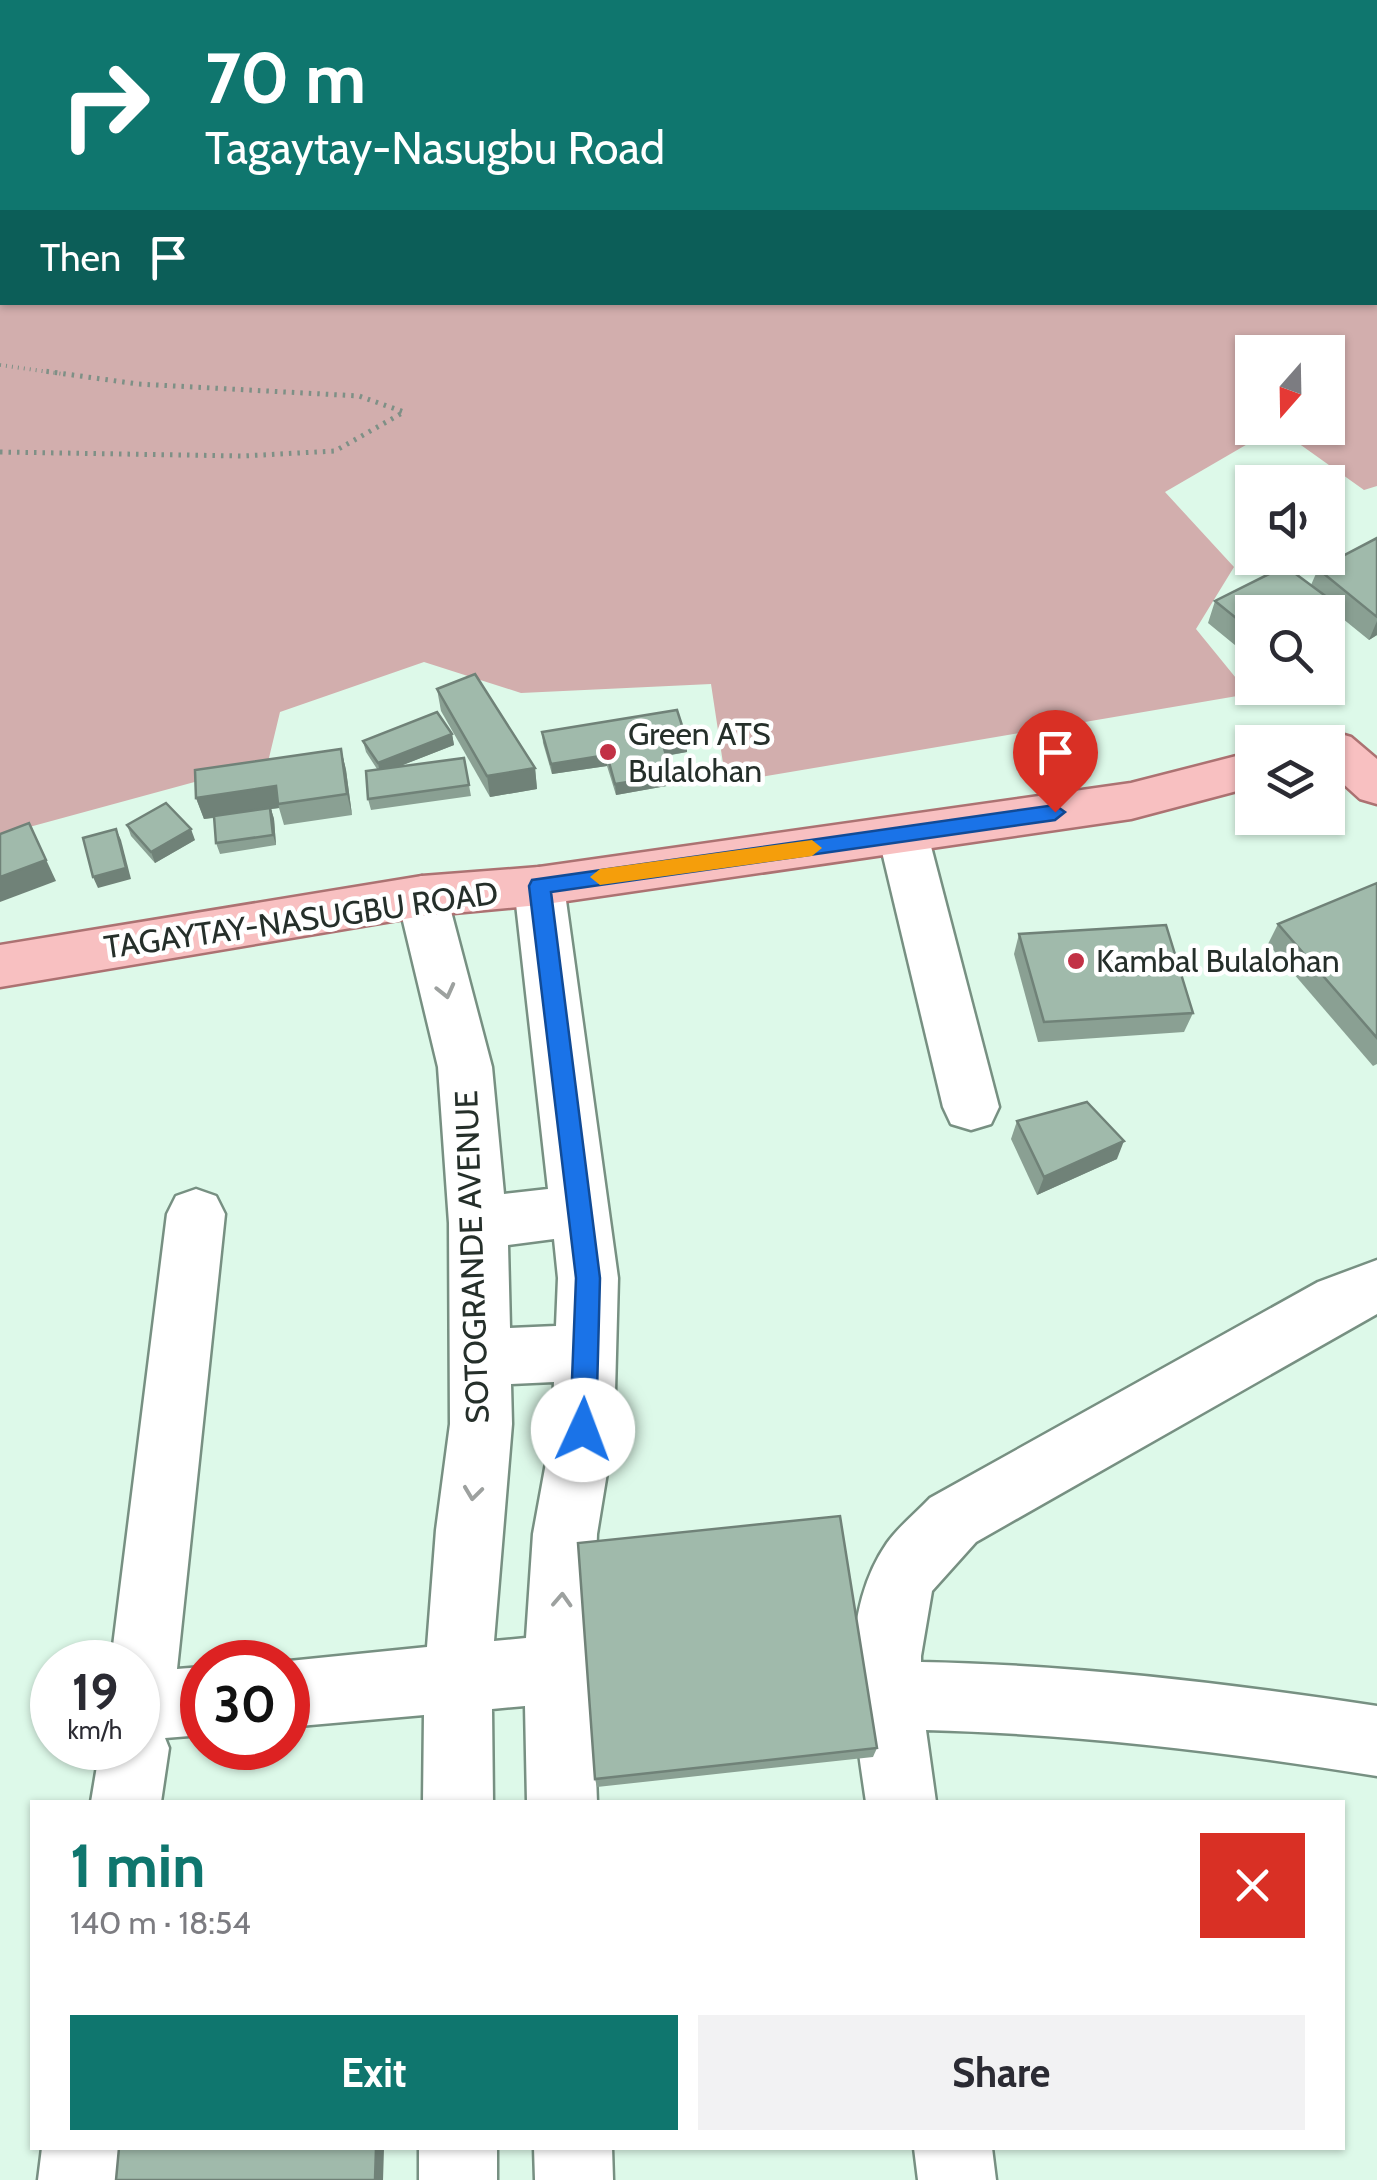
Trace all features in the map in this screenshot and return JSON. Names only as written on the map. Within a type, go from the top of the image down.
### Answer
[{"type":"main road","points":[[1346,744],[1377,786]]},
{"type":"main road","name":"TAGAYTAY-NASUGBU ROAD","points":[[0,966],[422,896],[540,886],[1132,801],[1235,774]]},
{"type":"street","points":[[902,835],[972,1107]]},
{"type":"street","points":[[540,886],[588,1278],[583,1430],[565,1534],[558,1669],[562,1800]]},
{"type":"street","name":"SOTOGRANDE AVENUE","points":[[422,896],[465,1066],[478,1223],[481,1424],[468,1530],[458,1678],[458,1800]]},
{"type":"street","points":[[478,1223],[579,1211]]},
{"type":"street","points":[[160,1640],[196,1214]]},
{"type":"street","points":[[901,1800],[889,1695],[889,1624],[907,1569],[954,1520],[1338,1301],[1377,1287]]},
{"type":"street","points":[[482,1357],[586,1353]]},
{"type":"street","points":[[310,1691],[558,1669]]},
{"type":"street","points":[[889,1695],[1018,1698],[1187,1712],[1377,1741]]},
{"type":"street","points":[[127,1800],[136,1770]]},
{"type":"street","points":[[77,2180],[81,2150]]},
{"type":"street","points":[[458,2150],[458,2180]]},
{"type":"street","points":[[573,2150],[574,2180]]},
{"type":"street","points":[[952,2150],[958,2180]]},
{"type":"path","points":[[0,365],[138,384],[360,396],[404,412],[335,452],[243,456],[0,452]]},
{"type":"shaded area","points":[[0,305],[1377,305],[1377,486],[1364,490],[1345,476],[1345,465],[1329,465],[1301,445],[1345,445],[1345,335],[1235,335],[1235,445],[1246,445],[1165,492],[1234,567],[1196,629],[1235,677],[1235,696],[726,783],[711,684],[521,693],[424,662],[280,712],[268,762],[0,835]]},
{"type":"building","points":[[1377,538],[1377,617],[1325,575],[1345,575],[1345,555]]},
{"type":"building","points":[[1267,575],[1297,575],[1324,595],[1235,595],[1235,617],[1215,601]]},
{"type":"building","points":[[475,674],[535,768],[487,776],[437,689]]},
{"type":"building","points":[[677,710],[687,741],[663,745],[672,775],[615,784],[607,755],[551,764],[542,732]]},
{"type":"building","points":[[437,712],[452,734],[378,763],[363,741]]},
{"type":"building","points":[[341,749],[347,794],[278,804],[276,786],[196,798],[195,770]]},
{"type":"building","points":[[464,758],[469,785],[368,799],[366,771]]},
{"type":"building","points":[[166,803],[191,829],[151,852],[127,825]]},
{"type":"building","points":[[270,808],[273,835],[216,843],[214,816]]},
{"type":"building","points":[[29,823],[46,860],[0,877],[0,834]]},
{"type":"building","points":[[116,829],[126,868],[93,877],[83,838]]},
{"type":"building","points":[[1377,883],[1377,1038],[1278,924]]},
{"type":"building","points":[[1166,925],[1193,1013],[1044,1022],[1019,934]]},
{"type":"building","points":[[1087,1102],[1124,1141],[1044,1177],[1017,1121]]},
{"type":"building","points":[[840,1516],[877,1748],[595,1779],[578,1543]]},
{"type":"building","points":[[119,2150],[376,2150],[375,2180],[116,2180]]},
{"type":"slow traffic","points":[[600,877],[812,848]]},
{"type":"place","name":"Green ATS Bulalohan","points":[[608,752]]},
{"type":"place","name":"Kambal Bulalohan","points":[[1076,961]]},
{"type":"route","points":[[583,1430],[588,1278],[540,886],[1055,812]]}]
